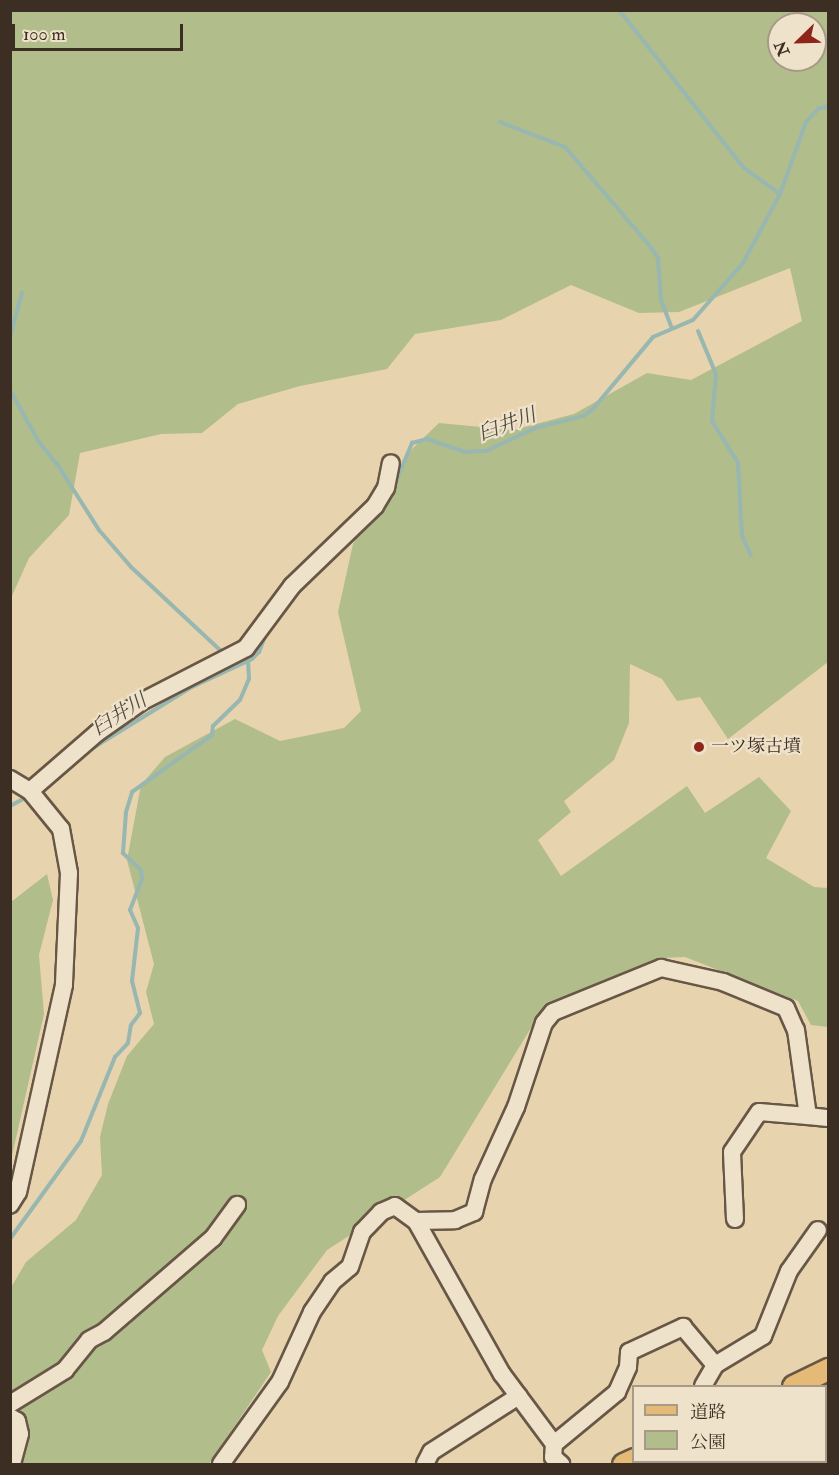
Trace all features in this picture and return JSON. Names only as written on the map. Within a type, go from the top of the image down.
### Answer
[{"type":"main road","points":[[796,1385],[828,1369]]},
{"type":"street","points":[[30,791],[97,733],[141,702],[246,648],[291,586],[375,506],[386,488],[391,464]]},
{"type":"street","points":[[10,779],[30,791],[61,829],[66,858],[64,985],[18,1192],[10,1205]]},
{"type":"street","points":[[416,1221],[455,1220],[474,1212],[483,1179],[516,1107],[544,1023],[553,1012],[661,968],[723,982],[786,1008],[796,1030],[808,1116]]},
{"type":"street","points":[[735,1219],[732,1152],[759,1112],[828,1118]]},
{"type":"street","points":[[10,1404],[64,1370],[89,1340],[104,1332],[213,1238],[237,1205]]},
{"type":"street","points":[[221,1464],[280,1382],[312,1312],[332,1282],[350,1267],[362,1232],[381,1212],[395,1206],[416,1221],[519,1396],[552,1457],[617,1392],[628,1367],[629,1352],[683,1328],[715,1365]]},
{"type":"street","points":[[704,1385],[715,1365],[763,1336],[789,1271],[818,1230]]},
{"type":"street","points":[[425,1464],[431,1452],[519,1396]]},
{"type":"street","points":[[10,1416],[17,1421],[20,1434],[12,1464]]},
{"type":"green space","points":[[11,11],[828,11],[828,662],[728,739],[700,697],[677,701],[662,679],[630,664],[629,723],[614,760],[564,801],[571,812],[538,840],[561,876],[687,786],[705,813],[759,777],[791,811],[766,858],[814,887],[828,888],[828,1027],[811,1025],[798,1001],[685,957],[662,958],[545,1005],[440,1177],[327,1250],[278,1316],[262,1350],[271,1372],[209,1464],[11,1464],[10,1289],[26,1262],[76,1220],[102,1175],[100,1137],[108,1104],[127,1056],[154,1024],[146,992],[154,964],[127,860],[141,785],[165,757],[235,719],[280,741],[344,728],[361,711],[338,612],[353,544],[412,449],[439,423],[513,430],[574,414],[647,373],[691,380],[802,321],[790,268],[679,312],[639,313],[571,285],[501,320],[415,334],[387,369],[300,386],[238,404],[202,433],[161,434],[80,453],[69,515],[29,558],[11,598]]},
{"type":"green space","points":[[47,874],[53,900],[39,955],[44,1014],[11,1160],[11,902]]},
{"type":"waterway","points":[[619,10],[744,168],[780,194]]},
{"type":"waterway","name":"臼井川","points":[[389,498],[412,443],[427,439],[464,452],[486,451],[535,428],[583,416],[592,410],[653,337],[693,320],[743,263],[780,194],[806,122],[819,108],[828,107]]},
{"type":"waterway","points":[[500,122],[565,147],[649,245],[658,258],[661,300],[672,328]]},
{"type":"waterway","points":[[10,337],[22,293]]},
{"type":"waterway","points":[[698,331],[716,374],[712,421],[738,463],[742,536],[751,555]]},
{"type":"waterway","points":[[10,390],[39,442],[59,467],[99,530],[131,567],[220,650]]},
{"type":"waterway","name":"臼井川","points":[[88,751],[190,688],[252,659],[259,652],[267,631]]},
{"type":"waterway","points":[[10,1239],[81,1141],[115,1057],[128,1043],[131,1025],[140,1013],[132,981],[138,928],[130,910],[142,879],[141,870],[123,853],[126,812],[132,792],[212,735],[213,726],[240,700],[249,679],[248,661]]},
{"type":"waterway","name":"臼井川","points":[[10,806],[23,799]]},
{"type":"place","name":"一ツ塚古墳","points":[[699,747]]}]
